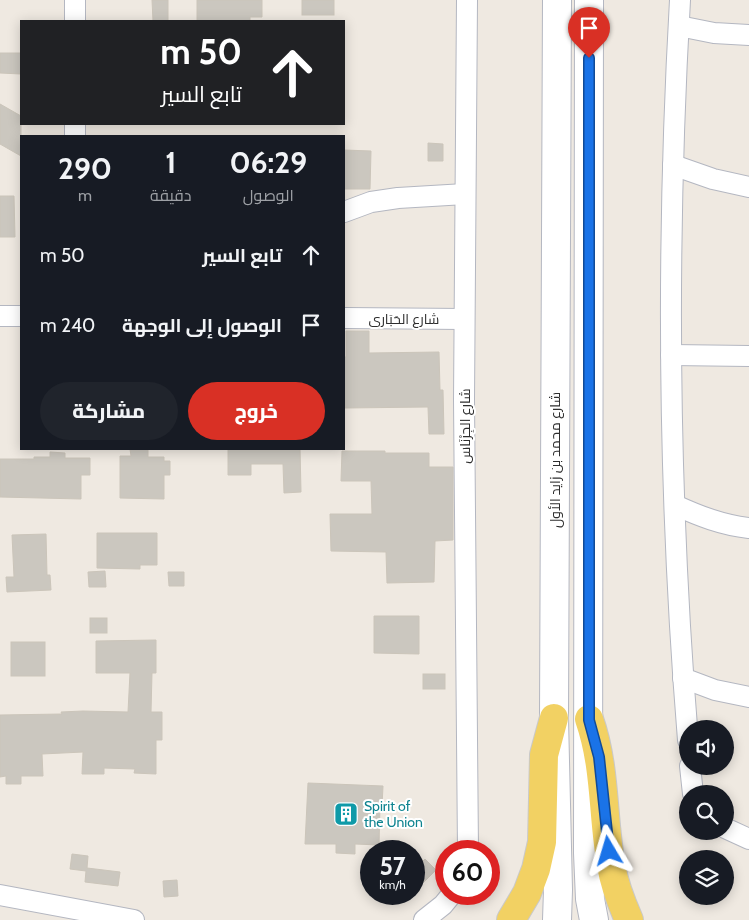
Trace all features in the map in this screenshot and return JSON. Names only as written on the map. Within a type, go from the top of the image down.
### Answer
[{"type":"main road","name":"شارع محمد بن زايد الأول","points":[[557,0],[554,718],[557,920]]},
{"type":"main road","points":[[589,0],[589,871],[590,899],[594,920]]},
{"type":"main road","points":[[511,920],[527,893],[536,869],[542,842],[542,774],[544,755],[554,718]]},
{"type":"main road","points":[[589,720],[599,757],[611,866],[619,896],[629,920]]},
{"type":"street","points":[[75,20],[76,0]]},
{"type":"street","name":"شارع الجِرْنَاس","points":[[467,0],[464,319],[468,840]]},
{"type":"street","points":[[680,0],[673,165],[671,355],[675,505],[686,720]]},
{"type":"street","points":[[679,26],[714,33],[749,35]]},
{"type":"street","points":[[673,165],[713,179],[749,187]]},
{"type":"street","points":[[345,212],[371,202],[398,198],[465,194]]},
{"type":"street","points":[[0,316],[20,316]]},
{"type":"street","name":"شارع الحَبَارى","points":[[345,318],[464,319]]},
{"type":"street","points":[[671,355],[749,356]]},
{"type":"street","points":[[675,505],[703,518],[749,528]]},
{"type":"street","points":[[683,678],[715,690],[749,697]]},
{"type":"street","points":[[0,895],[134,920]]},
{"type":"street","points":[[424,920],[443,905]]},
{"type":"building","points":[[152,0],[168,0],[168,20],[153,20]]},
{"type":"building","points":[[197,0],[262,0],[262,17],[250,17],[250,20],[197,20]]},
{"type":"building","points":[[302,0],[334,0],[334,15],[302,15]]},
{"type":"building","points":[[0,53],[20,53],[20,74],[0,73]]},
{"type":"building","points":[[0,104],[20,115],[20,155],[0,144]]},
{"type":"building","points":[[428,143],[443,144],[443,161],[428,161]]},
{"type":"building","points":[[345,150],[371,151],[370,189],[345,189]]},
{"type":"building","points":[[0,196],[14,196],[15,237],[0,237]]},
{"type":"building","points":[[346,331],[369,331],[369,353],[439,352],[440,390],[443,390],[444,434],[429,434],[428,407],[345,408]]},
{"type":"building","points":[[130,450],[148,450],[148,457],[164,457],[164,461],[170,461],[170,475],[164,475],[164,499],[120,498],[120,456],[131,456]]},
{"type":"building","points":[[228,450],[300,450],[301,492],[284,493],[283,464],[251,464],[251,475],[228,475]]},
{"type":"building","points":[[342,451],[429,453],[429,467],[453,467],[453,540],[435,541],[434,582],[387,583],[386,552],[331,551],[330,514],[372,514],[371,481],[341,481]]},
{"type":"building","points":[[50,452],[65,453],[65,458],[90,458],[90,475],[81,475],[81,499],[0,497],[0,459],[50,457]]},
{"type":"building","points":[[97,533],[157,533],[157,565],[140,565],[140,569],[97,568]]},
{"type":"building","points":[[46,534],[47,575],[50,575],[51,590],[7,592],[6,577],[14,577],[12,535]]},
{"type":"building","points":[[105,571],[106,587],[89,587],[88,572]]},
{"type":"building","points":[[168,572],[184,572],[184,586],[169,586]]},
{"type":"building","points":[[374,616],[419,616],[419,654],[374,653]]},
{"type":"building","points":[[90,618],[107,618],[107,633],[90,633]]},
{"type":"building","points":[[156,640],[156,673],[152,673],[151,712],[162,712],[162,740],[156,740],[156,774],[134,773],[135,769],[104,768],[104,774],[82,774],[83,752],[42,754],[43,776],[21,776],[21,784],[6,784],[6,776],[0,777],[0,715],[62,714],[61,712],[83,711],[128,712],[130,673],[96,673],[96,641]]},
{"type":"building","points":[[11,642],[45,642],[45,676],[11,676]]},
{"type":"building","points":[[423,674],[445,674],[445,689],[423,689]]},
{"type":"building","name":"Spirit of the Union","points":[[308,783],[383,786],[382,806],[380,806],[379,840],[360,840],[360,844],[355,844],[355,854],[336,853],[336,844],[305,844]]},
{"type":"building","points":[[72,854],[88,856],[87,868],[120,872],[118,886],[85,882],[86,871],[70,869]]},
{"type":"building","points":[[425,859],[435,869],[425,881]]},
{"type":"building","points":[[177,880],[178,896],[164,897],[163,881]]},
{"type":"place","name":"Spirit of the Union","points":[[346,814]]},
{"type":"route","points":[[589,58],[589,720],[595,738],[602,776],[606,836],[609,851]]}]
